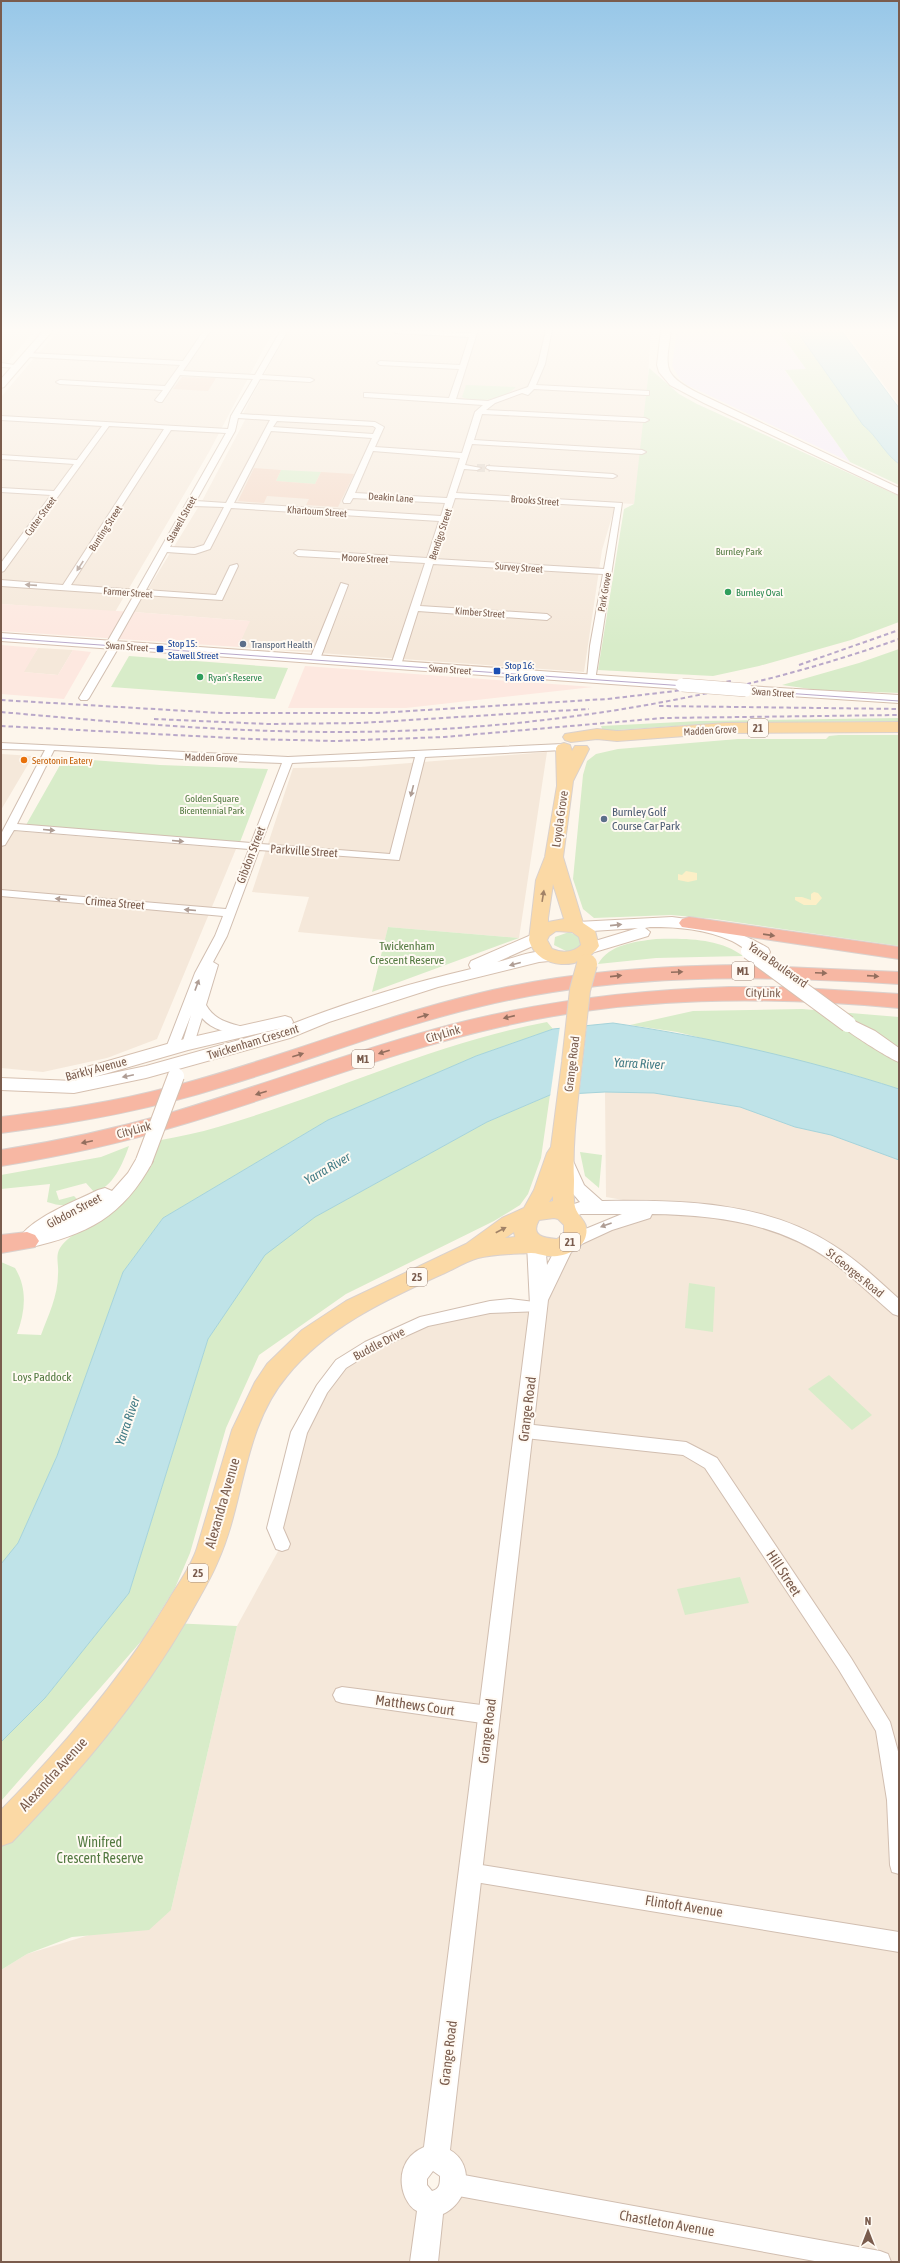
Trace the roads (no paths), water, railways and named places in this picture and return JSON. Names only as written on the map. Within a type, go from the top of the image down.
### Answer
[{"type":"highway","points":[[689,923],[899,953]]},
{"type":"highway","name":"CityLink","points":[[1,1125],[125,1106],[194,1087],[480,999],[550,985],[638,974],[749,970],[899,978]]},
{"type":"highway","name":"CityLink","points":[[1,1158],[55,1148],[139,1129],[229,1104],[448,1032],[547,1010],[631,998],[737,992],[790,993],[899,1001]]},
{"type":"highway","name":"M1","points":[[1,1136],[34,1131],[125,1106]]},
{"type":"highway","points":[[1,1244],[27,1241]]},
{"type":"main road","points":[[781,436],[899,492]]},
{"type":"main road","name":"Swan Street","points":[[1,637],[746,690],[899,699]]},
{"type":"main road","name":"Madden Grove","points":[[571,744],[617,736],[726,728],[899,727]]},
{"type":"main road","name":"Loyola Grove","points":[[539,936],[539,918],[545,880],[554,857],[571,744]]},
{"type":"main road","name":"Loyola Grove","points":[[554,857],[576,927]]},
{"type":"main road","name":"Yarra Boulevard","points":[[576,927],[658,921],[689,923],[729,934],[756,951],[858,1028],[899,1056]]},
{"type":"main road","points":[[539,936],[547,928],[556,926],[576,927]]},
{"type":"main road","name":"21","points":[[539,936],[541,948],[573,957],[590,939],[585,932],[576,927]]},
{"type":"main road","name":"Yarra Boulevard","points":[[573,957],[633,934],[667,930],[695,932],[710,935],[756,951]]},
{"type":"main road","name":"Twickenham Crescent","points":[[434,984],[539,936]]},
{"type":"main road","name":"Twickenham Crescent","points":[[171,1072],[284,1034],[323,1018],[434,984],[539,957],[573,957]]},
{"type":"main road","name":"Grange Road","points":[[565,1212],[563,1137],[580,990],[573,957]]},
{"type":"main road","name":"Twickenham Crescent","points":[[180,1046],[290,1021],[323,1018]]},
{"type":"main road","name":"Gibdon Street","points":[[27,1241],[47,1224],[62,1216],[98,1206],[126,1190],[180,1046]]},
{"type":"main road","name":"Barkly Avenue","points":[[1,1084],[64,1078],[180,1046]]},
{"type":"main road","name":"Barkly Avenue","points":[[1,1084],[42,1087],[74,1087],[171,1072]]},
{"type":"main road","name":"Grange Road","points":[[532,1214],[545,1190],[563,1137]]},
{"type":"main road","name":"Gibdon Street","points":[[27,1241],[58,1233],[84,1222],[98,1206]]},
{"type":"main road","points":[[532,1214],[551,1208],[565,1212]]},
{"type":"main road","name":"21","points":[[532,1214],[527,1219],[524,1229],[529,1239],[535,1244],[554,1248],[568,1244],[575,1236],[576,1227],[573,1220],[565,1212]]},
{"type":"main road","name":"Alexandra Avenue","points":[[1,1831],[42,1790],[138,1676],[171,1623],[207,1557],[238,1446],[255,1401],[290,1355],[320,1329],[361,1304],[474,1250],[489,1236],[532,1214]]},
{"type":"main road","points":[[62,1216],[84,1222]]},
{"type":"main road","name":"Alexandra Avenue","points":[[474,1250],[535,1244]]},
{"type":"street","name":"Cutter Street","points":[[1,569],[98,436]]},
{"type":"street","name":"Bunting Street","points":[[66,587],[163,436]]},
{"type":"street","name":"Stawell Street","points":[[84,698],[140,593],[228,436]]},
{"type":"street","points":[[165,549],[195,551],[206,549],[266,436]]},
{"type":"street","points":[[342,512],[376,436],[370,436]]},
{"type":"street","name":"Bendigo Street","points":[[396,665],[472,436]]},
{"type":"street","points":[[470,442],[642,452]]},
{"type":"street","points":[[371,448],[377,450],[466,456]]},
{"type":"street","points":[[1,457],[79,462]]},
{"type":"street","points":[[462,467],[477,468]]},
{"type":"street","points":[[490,468],[612,476]]},
{"type":"street","points":[[1,490],[56,493]]},
{"type":"street","name":"Deakin Lane","points":[[350,495],[451,498]]},
{"type":"street","name":"Brooks Street","points":[[451,498],[619,505]]},
{"type":"street","name":"Khartoum Street","points":[[190,503],[444,519]]},
{"type":"street","name":"Park Grove","points":[[592,679],[619,505]]},
{"type":"street","name":"Moore Street","points":[[298,553],[431,562]]},
{"type":"street","name":"Survey Street","points":[[431,562],[608,572]]},
{"type":"street","name":"Farmer Street","points":[[1,583],[218,598],[234,566]]},
{"type":"street","points":[[315,659],[344,585]]},
{"type":"street","name":"Kimber Street","points":[[414,608],[547,617]]},
{"type":"street","name":"Madden Grove","points":[[1,746],[51,747],[161,755],[288,760],[571,744]]},
{"type":"street","points":[[1,843],[51,747]]},
{"type":"street","name":"Parkville Street","points":[[10,827],[395,858],[421,753]]},
{"type":"street","name":"Gibdon Street","points":[[180,1046],[201,1007],[215,950],[288,760]]},
{"type":"street","name":"Crimea Street","points":[[1,893],[229,913]]},
{"type":"street","name":"Gibdon Street","points":[[180,1046],[202,973],[215,950]]},
{"type":"street","points":[[201,1007],[207,1018],[213,1023],[243,1031]]},
{"type":"street","points":[[563,1137],[575,1187],[587,1200],[599,1208]]},
{"type":"street","name":"St Georges Road","points":[[565,1212],[582,1208],[671,1208],[731,1212],[784,1227],[804,1236],[844,1261],[899,1309]]},
{"type":"street","name":"St Georges Road","points":[[568,1244],[599,1228],[626,1218],[671,1208]]},
{"type":"street","name":"Grange Road","points":[[436,2157],[469,1872],[525,1431],[539,1306],[539,1274],[535,1244]]},
{"type":"street","name":"Grange Road","points":[[539,1306],[551,1273],[568,1244]]},
{"type":"street","name":"Buddle Drive","points":[[282,1544],[276,1528],[299,1432],[322,1389],[341,1364],[370,1346],[425,1321],[490,1307],[510,1305],[539,1306]]},
{"type":"street","name":"Hill Street","points":[[525,1431],[686,1450],[711,1463],[875,1710],[894,1748],[899,1865]]},
{"type":"street","name":"Matthews Court","points":[[342,1695],[489,1715]]},
{"type":"street","name":"Flintoft Avenue","points":[[469,1872],[899,1942]]},
{"type":"street","points":[[436,2157],[447,2164],[452,2170],[453,2184],[452,2192],[443,2202],[431,2204],[420,2198],[416,2192],[414,2178],[415,2171],[424,2160],[436,2157]]},
{"type":"street","name":"Chastleton Avenue","points":[[453,2184],[880,2262]]},
{"type":"street","points":[[424,2262],[431,2204]]},
{"type":"water","points":[[873,436],[899,436],[899,464],[889,455]]},
{"type":"water","name":"Yarra River","points":[[613,1023],[685,1035],[757,1050],[829,1068],[899,1089],[899,1160],[831,1135],[795,1127],[740,1107],[654,1093],[605,1092],[550,1095],[487,1122],[315,1217],[265,1255],[208,1339],[129,1593],[45,1698],[1,1742],[1,1564],[18,1543],[57,1456],[123,1272],[163,1218],[328,1120],[476,1056],[553,1029]]},
{"type":"tunnel","points":[[477,468],[490,468]]},
{"type":"tram line","points":[[1,638],[899,701]]},
{"type":"railway","points":[[799,665],[899,630]]},
{"type":"railway","points":[[1,712],[169,726],[296,732],[409,731],[480,726],[551,719],[622,709],[693,696],[763,680],[832,661],[899,639]]},
{"type":"railway","points":[[1,700],[221,713],[377,713],[607,699],[675,691],[731,681]]},
{"type":"railway","points":[[659,706],[899,709]]},
{"type":"railway","points":[[154,719],[268,724],[361,723],[589,709]]},
{"type":"railway","points":[[1,726],[252,739],[335,741],[444,737],[663,718],[899,715]]},
{"type":"place","name":"Burnley Oval","points":[[728,592]]},
{"type":"place","name":"Transport Health","points":[[243,644]]},
{"type":"place","name":"Stop 15: Stawell Street","points":[[160,649]]},
{"type":"place","name":"Stop 16: Park Grove","points":[[497,671]]},
{"type":"place","name":"Ryan's Reserve","points":[[200,677]]},
{"type":"place","name":"Serotonin Eatery","points":[[24,760]]},
{"type":"place","name":"Burnley Golf Course Car Park","points":[[604,819]]},
{"type":"park label","name":"Burnley Park","points":[[739,551]]},
{"type":"park label","name":"Golden Square Bicentennial Park","points":[[212,804]]},
{"type":"park label","name":"Twickenham Crescent Reserve","points":[[407,953]]},
{"type":"park label","name":"Loys Paddock","points":[[42,1377]]},
{"type":"park label","name":"Winifred Crescent Reserve","points":[[100,1850]]}]
